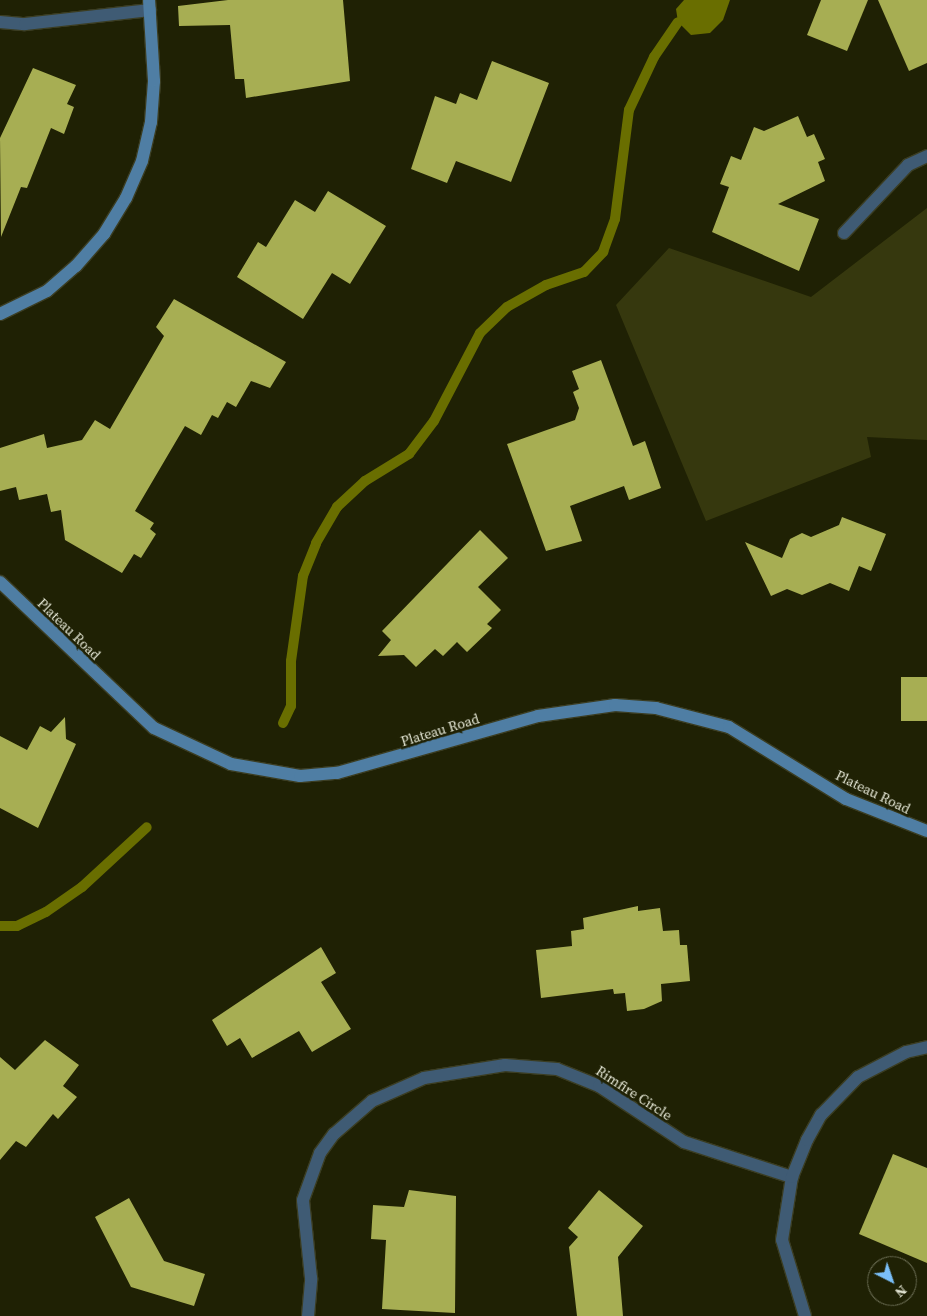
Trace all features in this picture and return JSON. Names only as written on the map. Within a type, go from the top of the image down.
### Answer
[{"type":"street","points":[[0,22],[34,23],[149,5],[151,122],[142,161],[126,198],[104,234],[76,266],[47,291],[0,314]]},
{"type":"street","points":[[844,233],[908,165],[927,156]]},
{"type":"street","name":"Plateau Road","points":[[0,582],[154,728],[231,764],[292,775],[337,773],[538,716],[615,705],[656,708],[728,727],[846,799],[927,831]]},
{"type":"street","points":[[805,1316],[782,1240],[792,1177],[806,1140],[838,1096],[877,1065],[927,1047]]},
{"type":"street","name":"Rimfire Circle","points":[[308,1316],[311,1284],[303,1200],[320,1153],[334,1134],[372,1101],[424,1078],[505,1065],[557,1069],[599,1086],[684,1142],[792,1177]]},
{"type":"shaded area","points":[[684,0],[730,0],[723,20],[710,33],[691,35],[678,22],[676,9]]},
{"type":"shaded area","points":[[927,208],[927,440],[867,437],[871,457],[706,521],[616,305],[669,248],[811,297]]},
{"type":"building","points":[[228,0],[343,0],[350,81],[246,98],[244,79],[235,79],[230,25],[179,26],[178,6]]},
{"type":"building","points":[[821,0],[868,0],[847,51],[807,35]]},
{"type":"building","points":[[878,0],[927,0],[927,63],[909,71]]},
{"type":"building","points":[[492,61],[549,83],[511,182],[456,161],[447,183],[411,169],[435,96],[456,104],[460,93],[477,100]]},
{"type":"building","points":[[33,68],[76,85],[67,104],[74,107],[64,134],[51,128],[27,188],[21,187],[1,237],[0,138]]},
{"type":"building","points":[[798,116],[807,137],[814,134],[825,159],[818,162],[825,181],[778,204],[819,219],[799,271],[712,232],[729,187],[720,184],[731,156],[741,160],[754,127],[764,131]]},
{"type":"building","points":[[328,191],[386,226],[350,284],[332,273],[303,319],[237,277],[258,242],[266,247],[295,200],[315,212]]},
{"type":"building","points":[[174,299],[286,362],[270,388],[251,381],[236,407],[227,402],[218,418],[212,415],[201,435],[185,426],[135,511],[154,523],[150,529],[156,534],[141,558],[134,554],[122,573],[65,540],[61,510],[51,512],[47,494],[19,500],[16,487],[0,491],[0,448],[44,434],[47,448],[82,440],[95,420],[110,429],[164,336],[156,327]]},
{"type":"building","points":[[601,360],[633,446],[645,441],[661,488],[629,500],[624,486],[570,506],[582,541],[546,551],[507,444],[575,420],[579,408],[573,392],[579,389],[572,371]]},
{"type":"building","points":[[842,517],[886,534],[871,571],[859,566],[849,591],[830,583],[802,595],[787,589],[771,596],[745,542],[782,558],[790,539],[802,533],[811,537],[839,525]]},
{"type":"building","points":[[480,530],[508,558],[478,587],[501,610],[487,624],[492,628],[467,652],[457,642],[443,656],[435,649],[416,667],[404,655],[378,656],[391,640],[382,631]]},
{"type":"building","points":[[901,677],[927,677],[927,721],[901,721]]},
{"type":"building","points":[[65,717],[66,739],[76,744],[38,828],[0,808],[0,736],[27,750],[40,726],[51,732]]},
{"type":"building","points":[[638,906],[638,911],[660,908],[663,931],[679,930],[680,945],[687,945],[690,981],[661,984],[662,1001],[644,1009],[627,1011],[625,993],[614,994],[613,989],[541,998],[536,950],[572,946],[571,931],[584,929],[583,918]]},
{"type":"building","points":[[321,947],[336,973],[321,982],[351,1029],[312,1052],[299,1031],[252,1058],[240,1038],[227,1046],[212,1020]]},
{"type":"building","points":[[45,1040],[79,1065],[63,1086],[77,1097],[58,1119],[53,1114],[26,1147],[16,1141],[0,1160],[0,1057],[15,1070]]},
{"type":"building","points":[[893,1154],[927,1168],[927,1263],[917,1259],[917,1256],[911,1256],[859,1234]]},
{"type":"building","points":[[409,1190],[456,1196],[455,1313],[382,1309],[386,1240],[371,1239],[373,1205],[404,1207]]},
{"type":"building","points":[[599,1190],[643,1226],[618,1257],[623,1316],[577,1316],[569,1247],[578,1237],[568,1228]]},
{"type":"building","points":[[129,1198],[164,1261],[205,1274],[194,1306],[131,1287],[95,1217]]},
{"type":"waterway","points":[[283,723],[291,706],[291,661],[303,576],[316,543],[337,507],[365,481],[409,454],[434,421],[480,333],[507,307],[546,285],[584,272],[603,252],[615,219],[629,110],[654,57],[678,22]]},
{"type":"waterway","points":[[0,926],[17,926],[46,912],[82,887],[147,827]]}]
